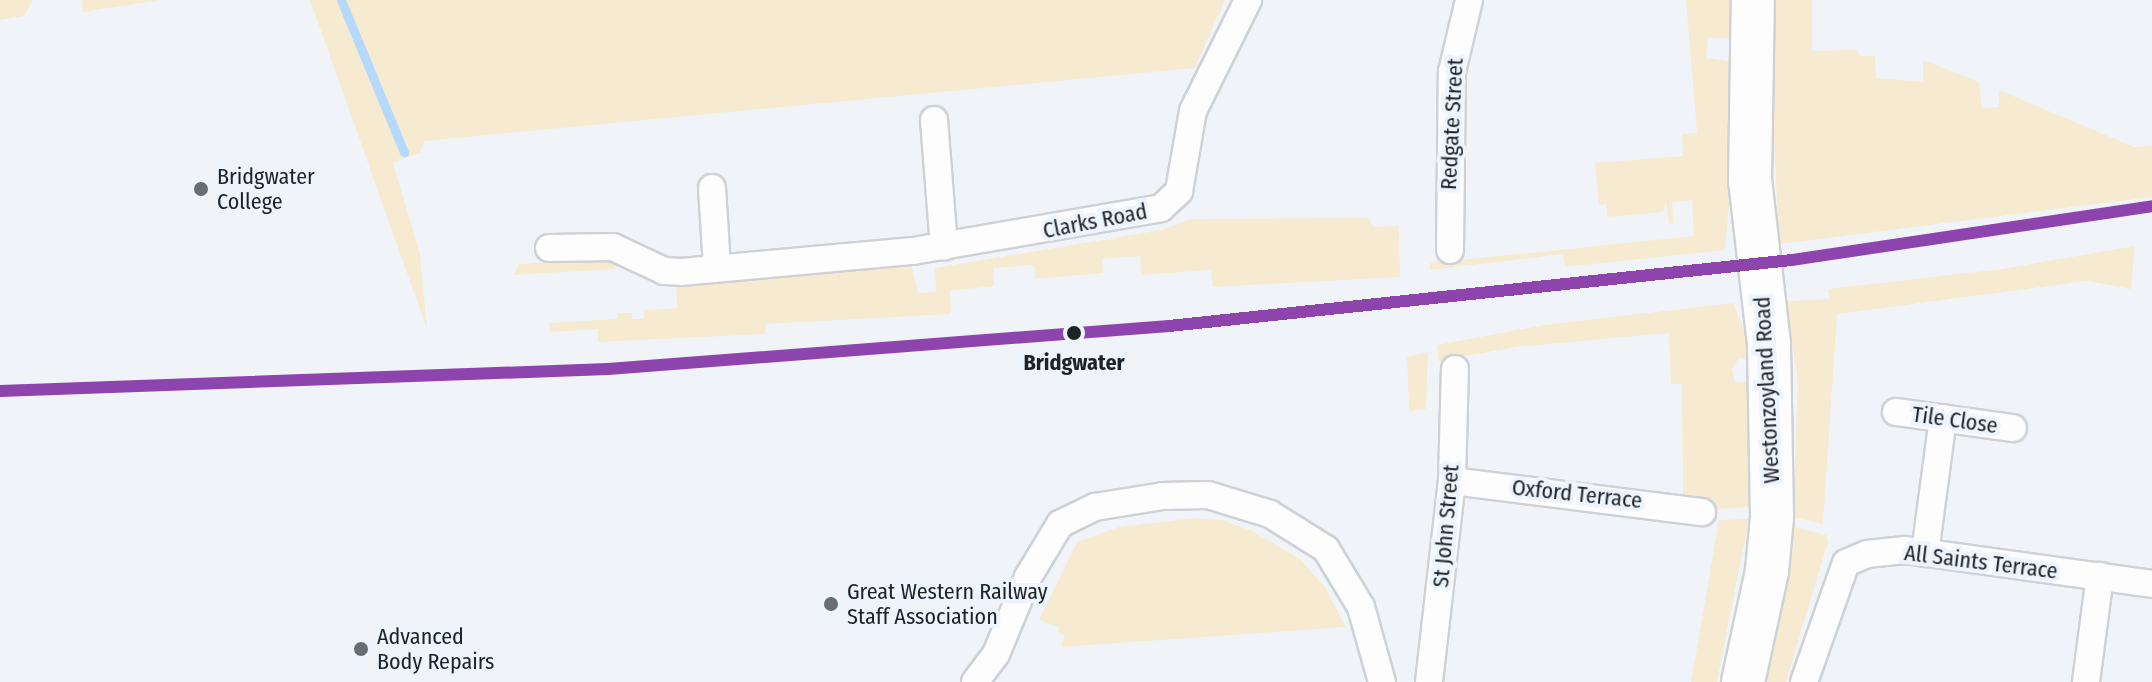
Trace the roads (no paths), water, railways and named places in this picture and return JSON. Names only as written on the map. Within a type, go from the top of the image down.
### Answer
[{"type":"main road","name":"Westonzoyland Road","points":[[1743,682],[1767,571],[1772,517],[1769,344],[1750,181],[1753,0]]},
{"type":"street","name":"Clarks Road","points":[[549,248],[613,247],[670,272],[944,247],[1137,215],[1173,199],[1184,177],[1193,111],[1248,0]]},
{"type":"street","name":"Redgate Street","points":[[1450,250],[1451,86],[1469,0]]},
{"type":"street","points":[[934,120],[944,247]]},
{"type":"street","points":[[712,188],[717,268]]},
{"type":"street","name":"St John Street","points":[[1429,682],[1452,481],[1455,369]]},
{"type":"street","name":"Tile Close","points":[[1896,412],[2013,428]]},
{"type":"street","points":[[1925,553],[1943,418]]},
{"type":"street","name":"Oxford Terrace","points":[[1452,481],[1702,512]]},
{"type":"street","points":[[975,682],[996,654],[1028,577],[1060,524],[1095,507],[1163,496],[1208,495],[1270,514],[1326,549],[1361,607],[1382,682]]},
{"type":"street","name":"All Saints Terrace","points":[[1804,682],[1846,563],[1867,554],[1925,553],[2152,584]]},
{"type":"street","points":[[2086,682],[2100,576]]},
{"type":"waterway","points":[[341,0],[404,152]]},
{"type":"place","name":"Bridgwater College","points":[[201,189]]},
{"type":"place","name":"Bridgwater","points":[[1074,333]]},
{"type":"place","name":"Great Western Railway Staff Association","points":[[831,604]]},
{"type":"place","name":"Advanced Body Repairs","points":[[361,649]]}]
